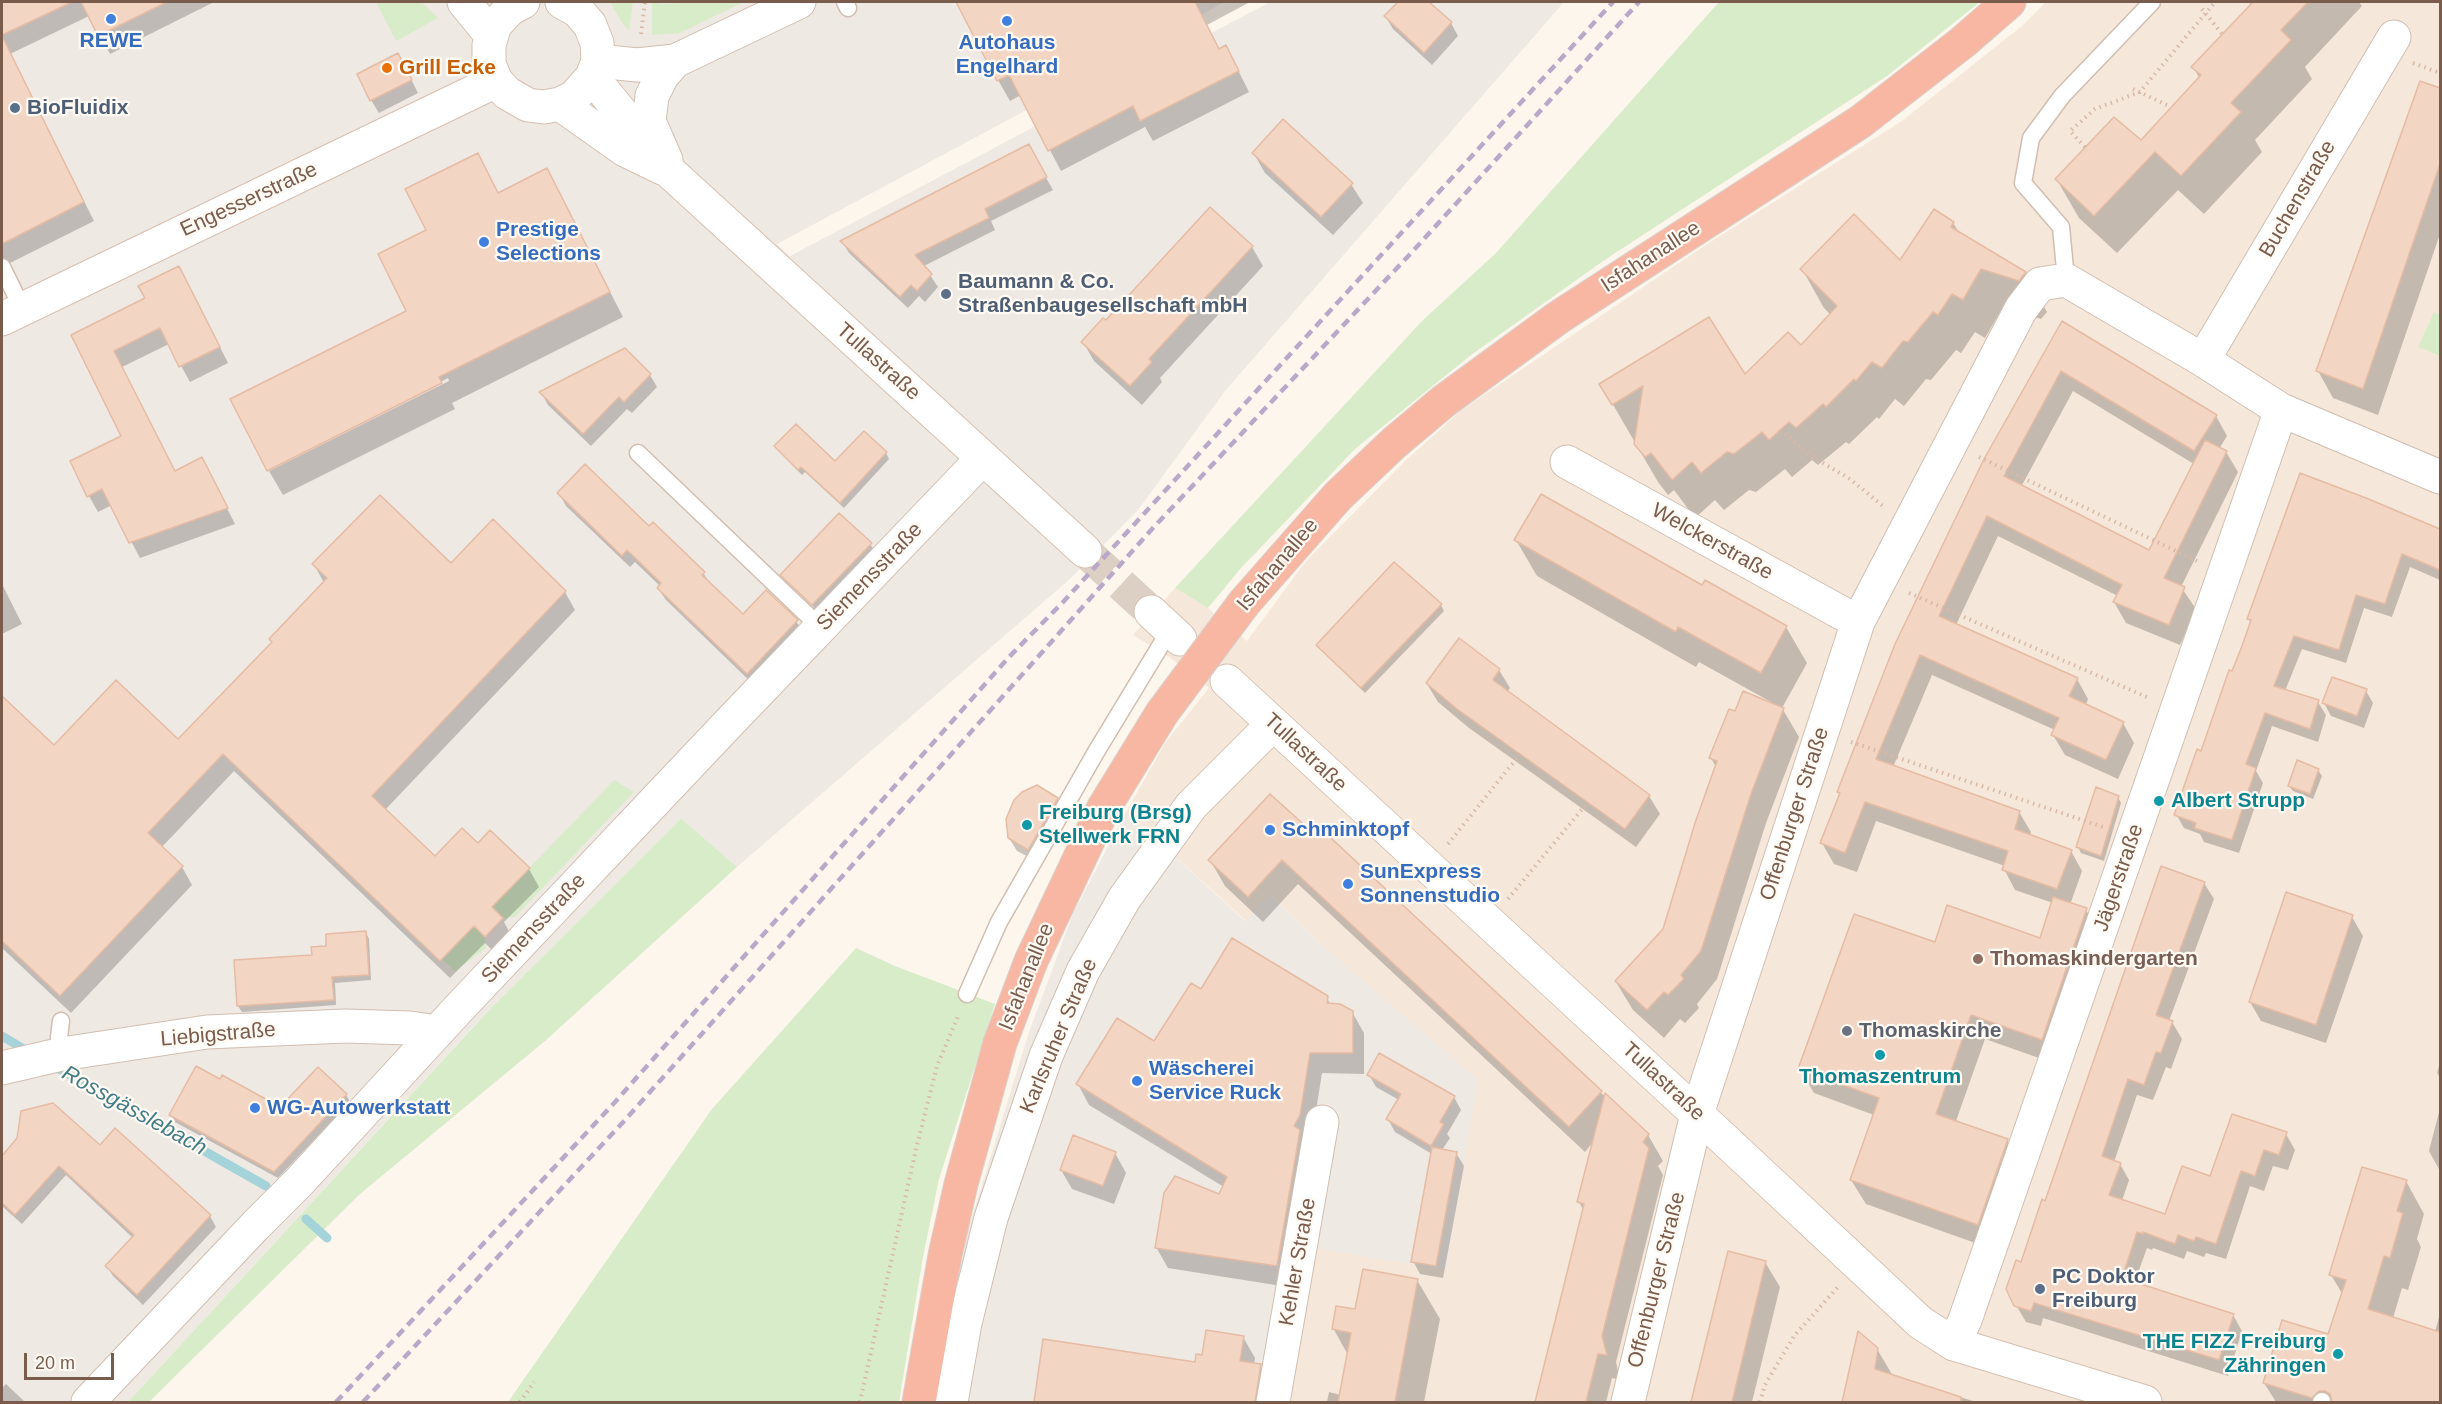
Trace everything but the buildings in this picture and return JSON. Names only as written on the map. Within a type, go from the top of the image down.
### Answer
[{"type":"highway","name":"Isfahanallee","points":[[919,1402],[933,1317],[957,1204],[1000,1043],[1031,961],[1103,809],[1162,713],[1244,603],[1338,496],[1394,443],[1444,401],[1559,317],[1860,122],[1921,76],[2009,2]]},
{"type":"street","points":[[464,2],[491,35]]},
{"type":"street","points":[[520,2],[502,16],[491,35],[489,64],[496,81],[507,93],[528,105],[544,107],[560,104],[574,97],[595,69],[675,61],[799,2]]},
{"type":"street","name":"Tullastraße","points":[[562,2],[573,7],[587,20],[597,43],[595,69],[671,173],[1085,551]]},
{"type":"street","name":"Buchenstraße","points":[[2203,360],[2394,37]]},
{"type":"street","points":[[671,173],[649,121],[652,96],[662,76],[675,61]]},
{"type":"street","name":"Engesserstraße","points":[[11,314],[496,81]]},
{"type":"street","name":"Tullastraße","points":[[560,104],[625,150],[671,173]]},
{"type":"street","points":[[2066,280],[2203,360],[2281,410],[2440,477]]},
{"type":"street","name":"Offenburger Straße","points":[[1628,1402],[1697,1113],[1858,622],[2021,309],[2040,284],[2066,280]]},
{"type":"street","name":"Jägerstraße","points":[[1954,1344],[1965,1320],[2281,410]]},
{"type":"street","name":"Siemensstraße","points":[[88,1402],[300,1181],[724,727],[983,458]]},
{"type":"street","name":"Welckerstraße","points":[[1567,462],[1858,622]]},
{"type":"street","name":"Tullastraße","points":[[1227,681],[1697,1113],[1921,1323],[1954,1344],[2078,1393],[2145,1402]]},
{"type":"street","name":"Karlsruher Straße","points":[[951,1402],[965,1323],[991,1218],[1046,1056],[1083,971],[1124,899],[1191,806],[1273,724]]},
{"type":"street","name":"Liebigstraße","points":[[2,1068],[62,1054],[207,1032],[345,1026],[410,1028],[437,1032]]},
{"type":"street","name":"Kehler Straße","points":[[1273,1402],[1322,1122]]},
{"type":"lane","points":[[2066,280],[2061,227],[2023,183],[2031,138],[2062,96],[2152,2]]},
{"type":"lane","points":[[2,267],[11,314]]},
{"type":"lane","points":[[638,453],[821,628]]},
{"type":"lane","points":[[967,994],[999,922],[1167,627]]},
{"type":"lane","points":[[61,1021],[59,1037],[62,1054]]},
{"type":"path","points":[[2085,147],[2070,131],[2095,109],[2140,92],[2215,2]]},
{"type":"path","points":[[2202,9],[2222,34]]},
{"type":"path","points":[[2133,89],[2171,107]]},
{"type":"path","points":[[1780,430],[1811,456],[1850,479],[1907,527]]},
{"type":"path","points":[[1951,443],[2224,575]]},
{"type":"path","points":[[1880,580],[2177,710]]},
{"type":"path","points":[[1822,732],[2133,837]]},
{"type":"path","points":[[1429,867],[1521,753]]},
{"type":"path","points":[[1489,922],[1588,802]]},
{"type":"path","points":[[860,1402],[916,1149],[938,1066],[967,994]]},
{"type":"path","points":[[1760,1402],[1765,1385],[1794,1336],[1858,1264]]},
{"type":"path","points":[[520,1402],[534,1382]]},
{"type":"shaded area","points":[[2,2],[1224,2],[777,244],[790,256],[1270,2],[1564,2],[1225,391],[1138,510],[1070,579],[737,867],[681,818],[484,1015],[128,1402],[2,1402]]},
{"type":"shaded area","points":[[2046,2],[2440,2],[2440,1402],[1267,1402],[1321,944],[1270,894],[1246,921],[1126,812],[1165,743],[1209,688],[1169,657],[1133,635],[1175,588],[1208,608],[1247,641],[1306,561],[1405,461],[1463,409],[1704,246],[1902,121],[2022,26]]},
{"type":"shaded area","points":[[1126,812],[1245,921],[1270,894],[1321,944],[1478,1080],[1446,1270],[1296,1245],[1267,1402],[934,1402],[964,1243],[1029,1032],[1073,914]]},
{"type":"green space","points":[[376,2],[421,2],[438,18],[396,41]]},
{"type":"green space","points":[[610,2],[633,2],[629,31],[621,21]]},
{"type":"green space","points":[[652,2],[665,4],[744,2],[680,33],[652,35]]},
{"type":"green space","points":[[1719,2],[1980,2],[1887,76],[1606,259],[1471,355],[1355,449],[1241,568],[1208,608],[1175,588],[1422,321],[1496,253]]},
{"type":"green space","points":[[2434,312],[2440,315],[2440,356],[2418,347]]},
{"type":"green space","points":[[614,780],[634,792],[515,917],[503,918],[492,907]]},
{"type":"green space","points":[[681,818],[737,867],[545,1041],[360,1194],[149,1402],[128,1402],[490,1009]]},
{"type":"green space","points":[[474,926],[485,937],[486,948],[455,971],[442,959]]},
{"type":"green space","points":[[856,948],[895,966],[995,1004],[939,1179],[923,1257],[899,1402],[508,1402],[712,1109]]},
{"type":"waterway","name":"Rossgässlebach","points":[[2,1036],[29,1052]]},
{"type":"waterway","name":"Rossgässlebach","points":[[54,1066],[266,1186]]},
{"type":"waterway","name":"Rossgässlebach","points":[[306,1219],[327,1238]]},
{"type":"tunnel","points":[[1085,551],[1151,612]]},
{"type":"railway","points":[[336,1402],[616,1101],[1009,657],[1064,601],[1613,2]]},
{"type":"railway","points":[[363,1402],[625,1120],[1152,529],[1413,251],[1639,2]]},
{"type":"place","name":"REWE","points":[[111,19]]},
{"type":"place","name":"Autohaus Engelhard","points":[[1007,21]]},
{"type":"place","name":"Grill Ecke","points":[[387,68]]},
{"type":"place","name":"BioFluidix","points":[[15,108]]},
{"type":"place","name":"Prestige Selections","points":[[484,242]]},
{"type":"place","name":"Baumann & Co. Straßenbaugesellschaft mbH","points":[[946,294]]},
{"type":"place","name":"Albert Strupp","points":[[2159,801]]},
{"type":"place","name":"Freiburg (Brsg) Stellwerk FRN","points":[[1027,825]]},
{"type":"place","name":"Schminktopf","points":[[1270,830]]},
{"type":"place","name":"SunExpress Sonnenstudio","points":[[1348,884]]},
{"type":"place","name":"Thomaskindergarten","points":[[1978,959]]},
{"type":"place","name":"Thomaskirche","points":[[1847,1031]]},
{"type":"place","name":"Thomaszentrum","points":[[1880,1055]]},
{"type":"place","name":"Wäscherei Service Ruck","points":[[1137,1081]]},
{"type":"place","name":"WG-Autowerkstatt","points":[[255,1108]]},
{"type":"place","name":"PC Doktor Freiburg","points":[[2040,1289]]},
{"type":"place","name":"THE FIZZ Freiburg Zähringen","points":[[2338,1354]]}]
